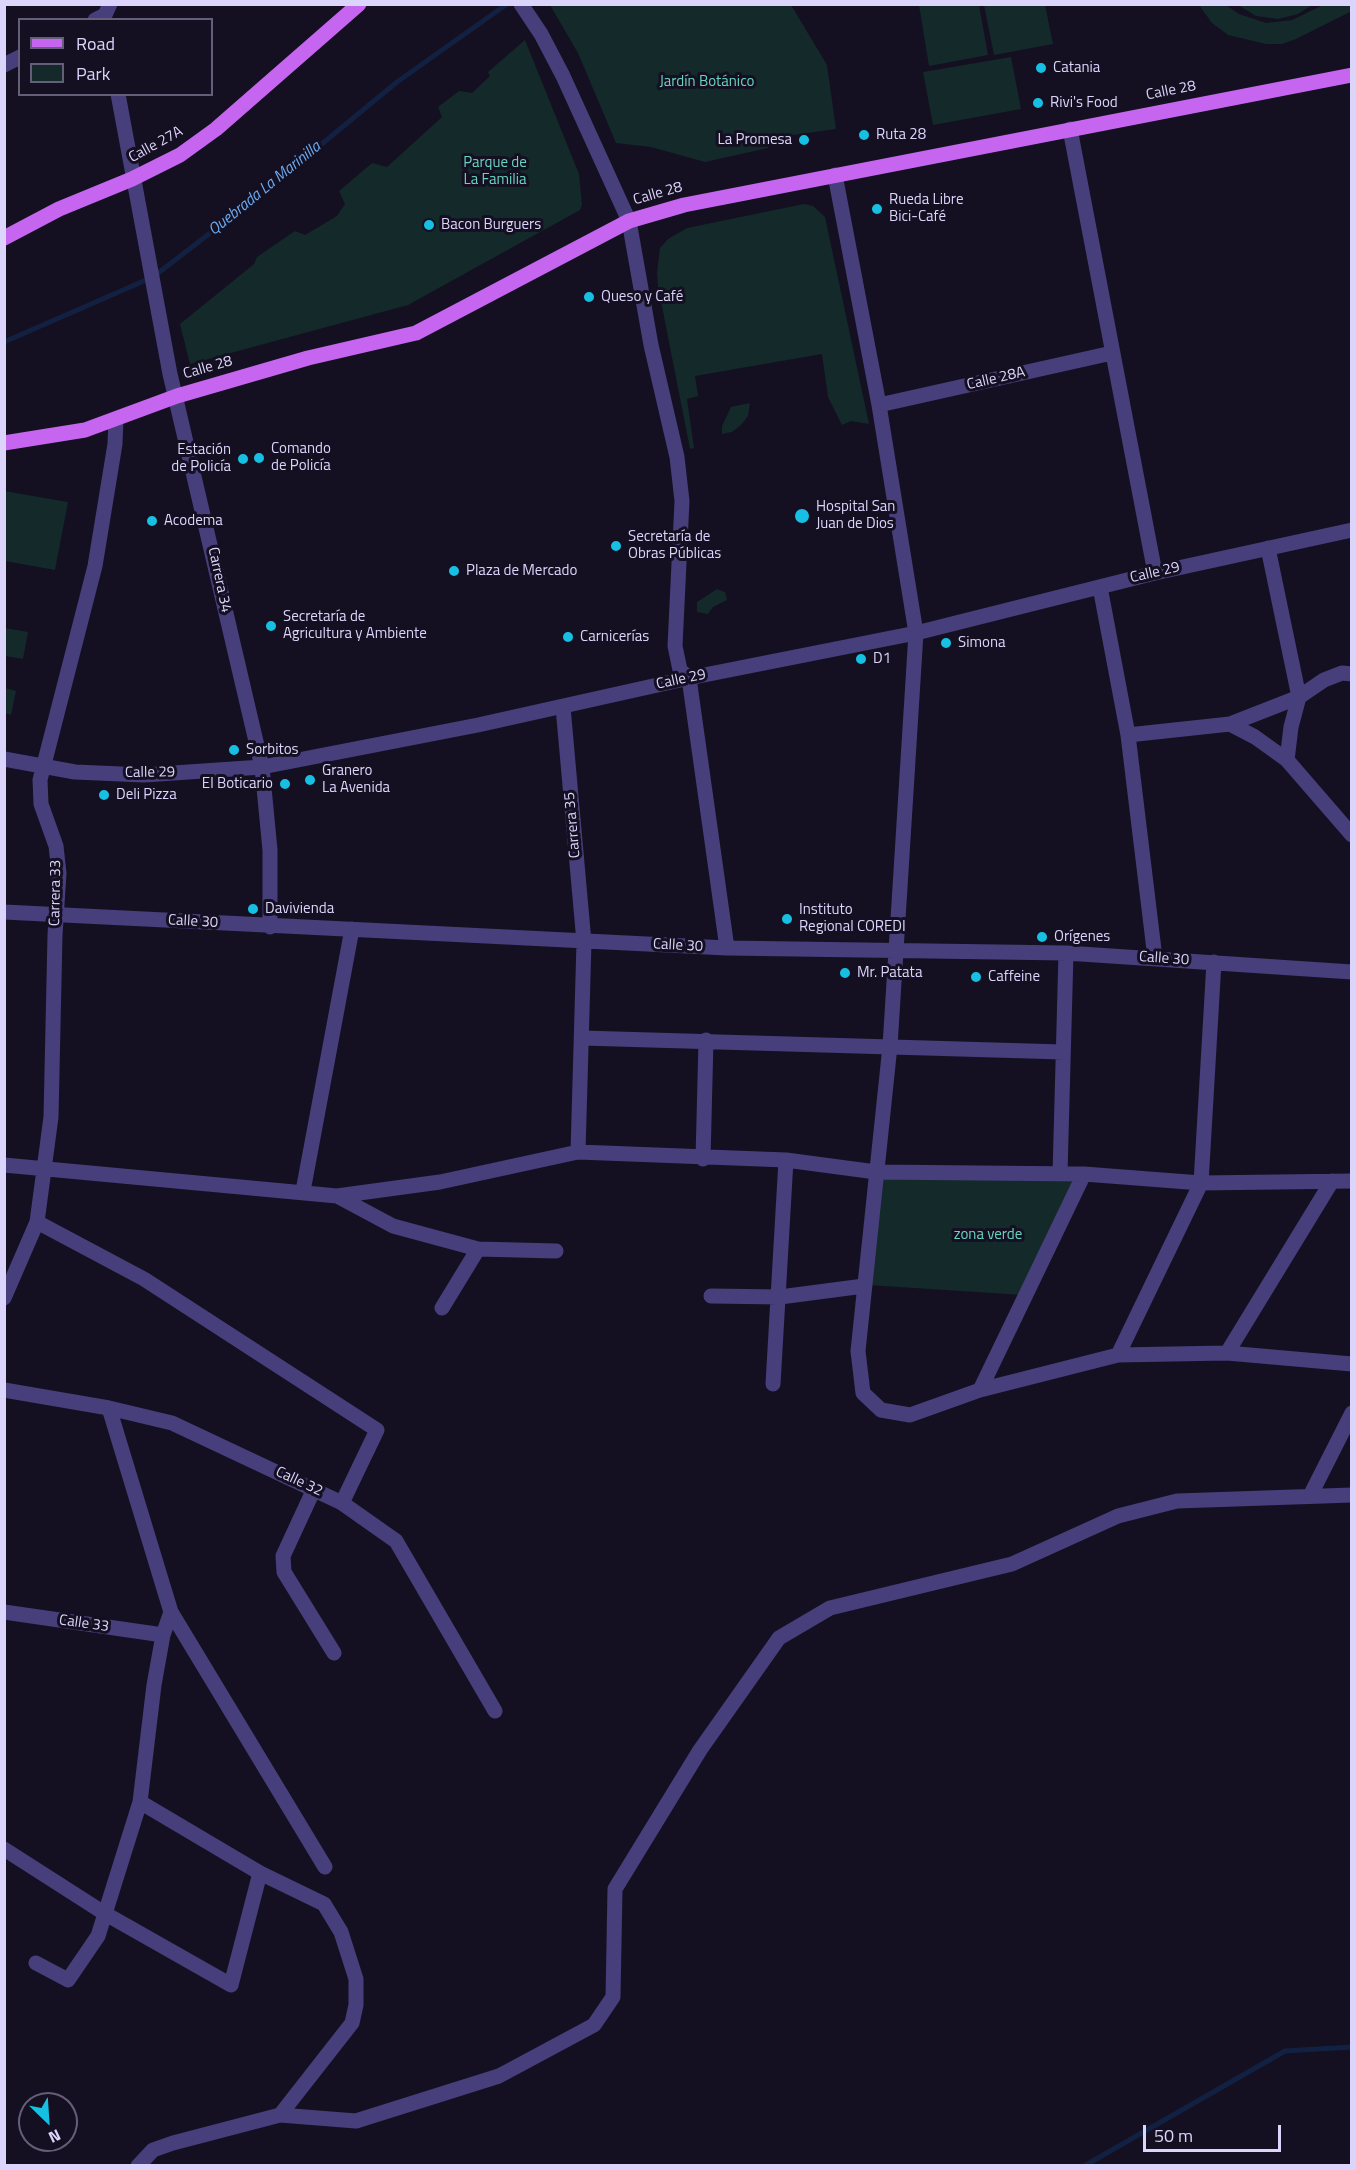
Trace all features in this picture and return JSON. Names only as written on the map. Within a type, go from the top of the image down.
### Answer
[{"type":"main road","name":"Calle 27A","points":[[4,238],[59,209],[132,179],[180,155],[216,129],[359,4]]},
{"type":"main road","name":"Calle 28","points":[[4,443],[85,430],[177,396],[308,358],[416,333],[629,221],[712,198],[1352,75]]},
{"type":"street","points":[[521,4],[541,34],[629,221],[651,345],[677,457],[682,501],[675,646],[680,670],[689,678],[727,948]]},
{"type":"street","points":[[4,65],[18,58]]},
{"type":"street","name":"Carrera 34","points":[[118,96],[162,332],[262,767],[270,850],[270,927]]},
{"type":"street","points":[[1070,129],[1155,573]]},
{"type":"street","points":[[835,175],[879,405],[916,633],[890,1046],[858,1351],[863,1393],[881,1410],[910,1415],[980,1390],[1118,1355],[1227,1353],[1352,1364]]},
{"type":"street","name":"Calle 28A","points":[[879,405],[1112,353]]},
{"type":"street","name":"Carrera 33","points":[[4,1298],[37,1222],[51,1117],[59,873],[56,846],[41,804],[40,780],[95,566],[115,444],[116,418]]},
{"type":"street","name":"Calle 29","points":[[4,759],[75,772],[144,775],[262,767],[916,633],[1155,573],[1352,530]]},
{"type":"street","points":[[1268,548],[1299,697],[1291,727],[1287,760]]},
{"type":"street","points":[[1100,587],[1128,735],[1155,958]]},
{"type":"street","points":[[1128,735],[1230,724],[1299,697],[1324,680],[1342,673],[1352,674]]},
{"type":"street","name":"Carrera 35","points":[[563,707],[584,942],[578,1152]]},
{"type":"street","points":[[1230,724],[1255,737],[1287,760],[1352,835]]},
{"type":"street","name":"Calle 30","points":[[4,912],[727,948],[1066,953],[1352,972]]},
{"type":"street","points":[[303,1191],[352,929]]},
{"type":"street","points":[[1060,1174],[1066,953]]},
{"type":"street","points":[[1118,1355],[1201,1183],[1214,962]]},
{"type":"street","points":[[582,1038],[1063,1052]]},
{"type":"street","points":[[703,1159],[706,1040]]},
{"type":"street","points":[[4,1165],[303,1191],[337,1196],[440,1182],[578,1152],[703,1159],[786,1160],[876,1172],[1084,1174],[1201,1183],[1352,1181]]},
{"type":"street","points":[[773,1384],[780,1297],[786,1160]]},
{"type":"street","points":[[980,1390],[1084,1174]]},
{"type":"street","points":[[1227,1353],[1332,1181]]},
{"type":"street","points":[[337,1196],[393,1226],[478,1249],[556,1251]]},
{"type":"street","points":[[37,1222],[144,1279],[377,1430],[342,1503]]},
{"type":"street","points":[[442,1308],[478,1249]]},
{"type":"street","points":[[711,1296],[780,1297],[864,1286]]},
{"type":"street","name":"Calle 32","points":[[4,1390],[110,1408],[172,1423],[342,1503],[396,1541],[495,1711]]},
{"type":"street","points":[[110,1408],[171,1612],[325,1867]]},
{"type":"street","points":[[1310,1496],[1352,1413]]},
{"type":"street","points":[[314,1489],[283,1556],[284,1572],[334,1653]]},
{"type":"street","points":[[138,2166],[153,2151],[173,2143],[280,2115],[356,2121],[499,2076],[594,2025],[613,1996],[615,1889],[700,1750],[779,1638],[830,1608],[1012,1564],[1118,1516],[1177,1501],[1352,1495]]},
{"type":"street","name":"Calle 33","points":[[4,1612],[163,1635]]},
{"type":"street","points":[[36,1963],[65,1980],[70,1979],[98,1936],[140,1803],[163,1635],[171,1612]]},
{"type":"street","points":[[140,1803],[260,1873],[324,1904],[341,1932],[356,1978],[352,2023],[280,2115]]},
{"type":"street","points":[[4,1849],[104,1913],[231,1985],[260,1873]]},
{"type":"green space","name":"Jardín Botánico","points":[[550,5],[791,5],[827,65],[836,129],[772,138],[768,148],[705,162],[651,147],[616,143],[578,53]]},
{"type":"green space","points":[[919,5],[979,5],[988,55],[929,66]]},
{"type":"green space","points":[[984,5],[1045,5],[1053,44],[994,55]]},
{"type":"green space","points":[[1199,5],[1226,5],[1239,14],[1266,23],[1292,20],[1323,5],[1351,5],[1352,11],[1296,39],[1282,44],[1266,44],[1228,35],[1212,23]]},
{"type":"green space","points":[[1238,5],[1312,5],[1298,14],[1278,19],[1256,16]]},
{"type":"green space","name":"Parque de La Familia","points":[[525,40],[579,174],[582,205],[580,210],[408,305],[190,364],[180,324],[254,264],[257,257],[295,231],[305,235],[337,216],[345,204],[339,191],[372,163],[387,167],[442,117],[438,107],[459,91],[472,93],[490,76],[488,72]]},
{"type":"green space","points":[[1011,57],[1021,109],[933,125],[923,72]]},
{"type":"green space","points":[[804,204],[813,206],[825,217],[869,424],[851,421],[842,425],[828,397],[822,354],[695,376],[698,396],[687,399],[694,448],[690,449],[658,286],[660,248],[668,239],[687,228]]},
{"type":"green space","points":[[750,403],[748,416],[741,425],[732,432],[722,434],[722,426],[731,407]]},
{"type":"green space","points":[[4,491],[68,502],[55,570],[5,561]]},
{"type":"green space","points":[[717,589],[725,592],[727,600],[713,607],[708,614],[697,612],[697,602]]},
{"type":"green space","points":[[5,628],[28,632],[23,659],[5,656]]},
{"type":"green space","points":[[5,688],[16,691],[11,715],[5,713]]},
{"type":"green space","name":"zona verde","points":[[879,1176],[1080,1176],[1023,1295],[868,1285]]},
{"type":"waterway","name":"Quebrada La Marinilla","points":[[4,342],[153,277],[266,190],[397,82],[507,4]]},
{"type":"waterway","points":[[1084,2166],[1285,2051],[1352,2047]]},
{"type":"place","name":"Catania","points":[[1041,68]]},
{"type":"place","name":"Rivi's Food","points":[[1038,103]]},
{"type":"place","name":"Ruta 28","points":[[864,135]]},
{"type":"place","name":"La Promesa","points":[[804,140]]},
{"type":"place","name":"Rueda Libre Bici-Café","points":[[877,209]]},
{"type":"place","name":"Bacon Burguers","points":[[429,225]]},
{"type":"place","name":"Queso y Café","points":[[589,297]]},
{"type":"place","name":"Comando de Policía","points":[[259,458]]},
{"type":"place","name":"Estación de Policía","points":[[243,459]]},
{"type":"place","name":"Hospital San Juan de Dios","points":[[802,516]]},
{"type":"place","name":"Acodema","points":[[152,521]]},
{"type":"place","name":"Secretaría de Obras Públicas","points":[[616,546]]},
{"type":"place","name":"Plaza de Mercado","points":[[454,571]]},
{"type":"place","name":"Secretaría de Agricultura y Ambiente","points":[[271,626]]},
{"type":"place","name":"Carnicerías","points":[[568,637]]},
{"type":"place","name":"Simona","points":[[946,643]]},
{"type":"place","name":"D1","points":[[861,659]]},
{"type":"place","name":"Sorbitos","points":[[234,750]]},
{"type":"place","name":"Granero La Avenida","points":[[310,780]]},
{"type":"place","name":"El Boticario","points":[[285,784]]},
{"type":"place","name":"Deli Pizza","points":[[104,795]]},
{"type":"place","name":"Davivienda","points":[[253,909]]},
{"type":"place","name":"Instituto Regional COREDI","points":[[787,919]]},
{"type":"place","name":"Orígenes","points":[[1042,937]]},
{"type":"place","name":"Mr. Patata","points":[[845,973]]},
{"type":"place","name":"Caffeine","points":[[976,977]]}]
